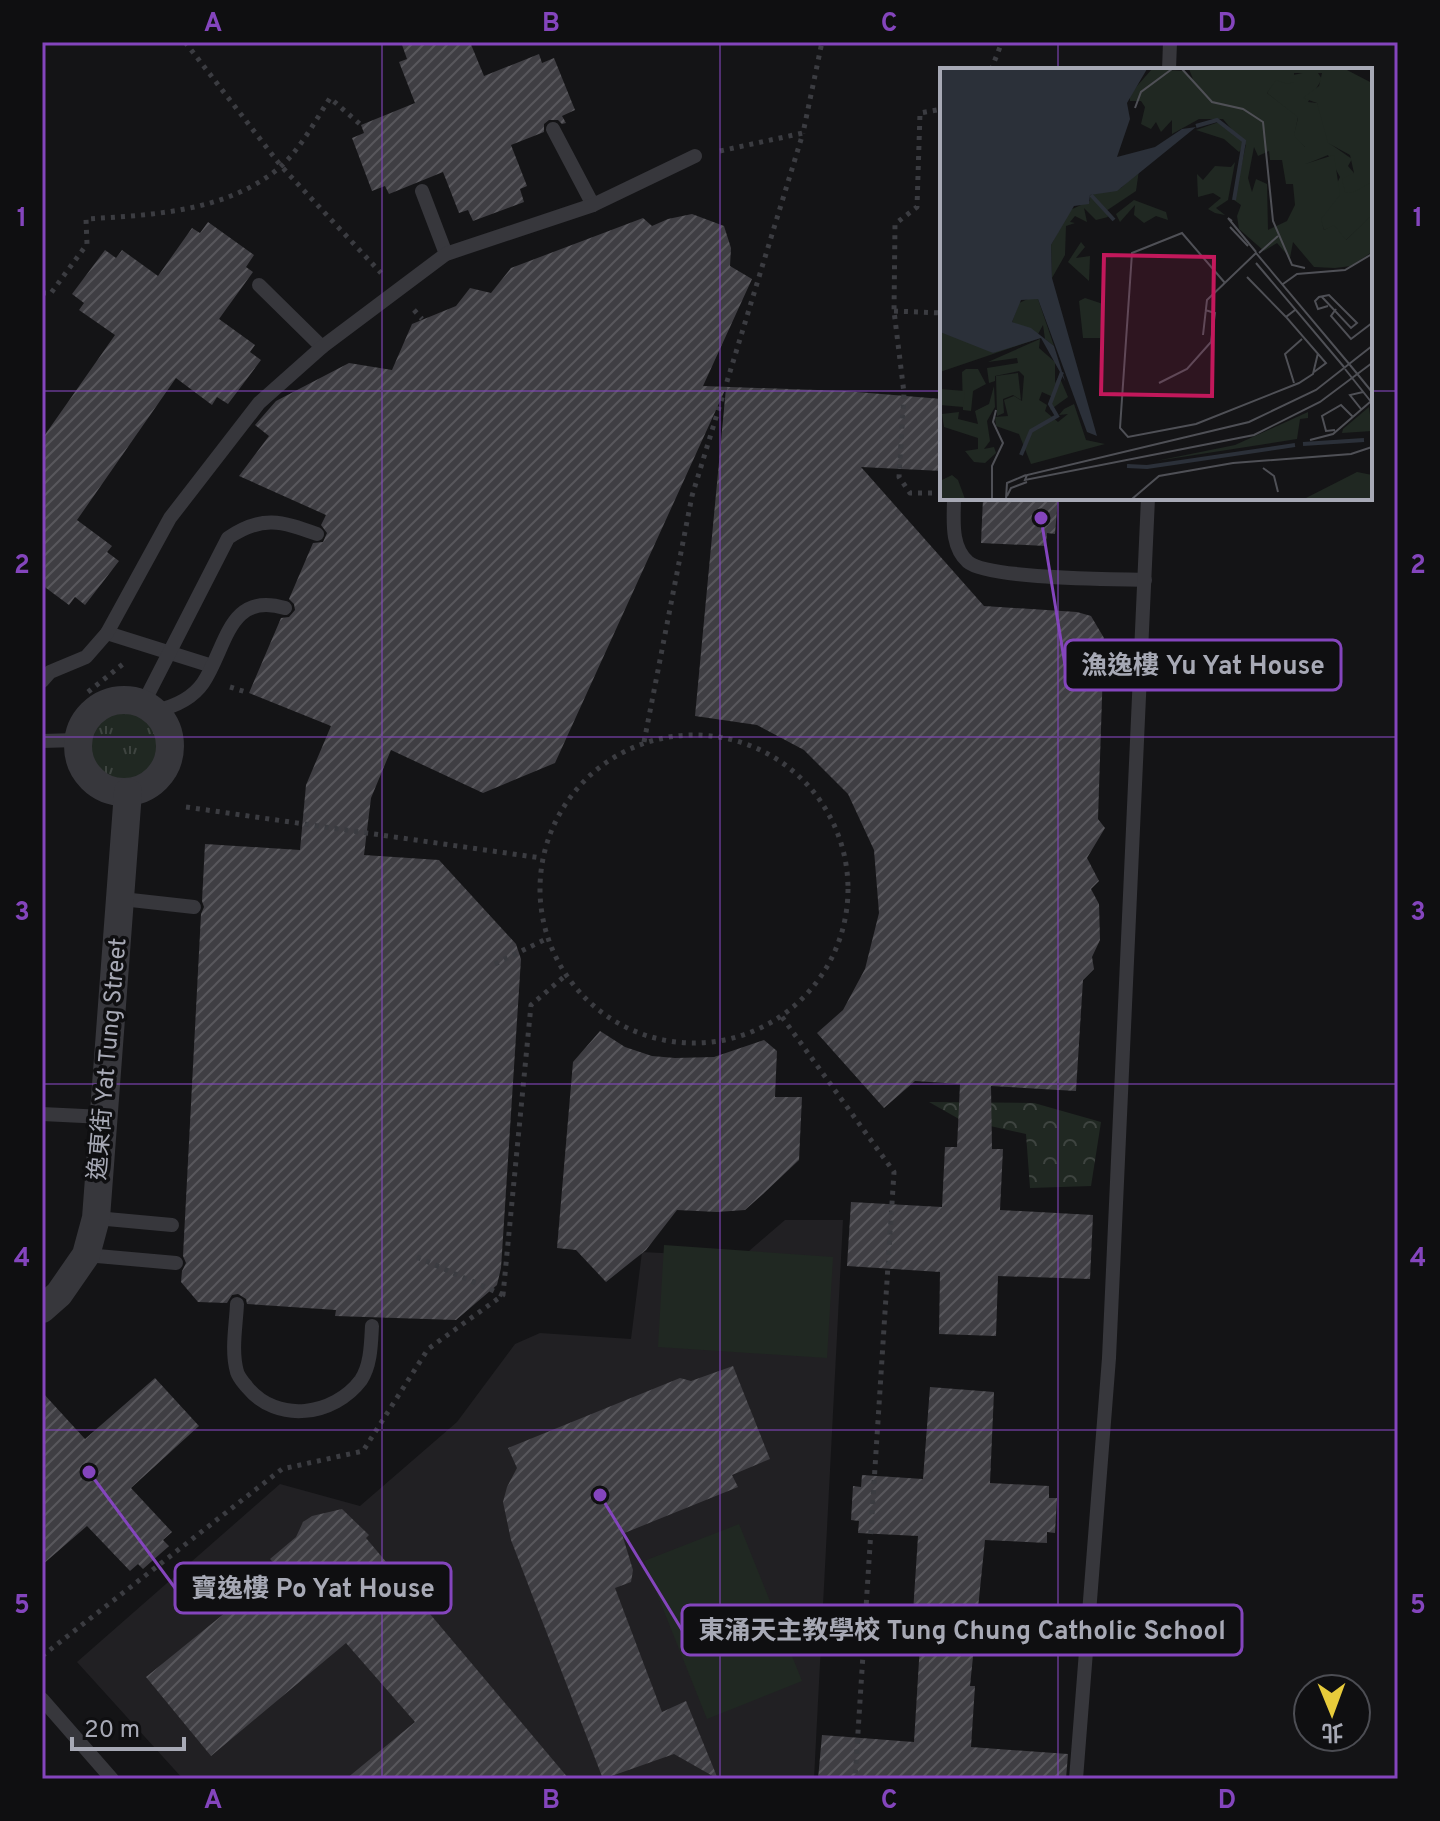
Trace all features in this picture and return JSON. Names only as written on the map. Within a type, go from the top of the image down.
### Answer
[{"type":"street","points":[[129,699],[149,708],[164,723],[170,737],[165,767],[156,779],[143,788],[128,792],[101,787],[91,778],[77,754],[77,740],[81,726],[100,705],[129,699]]},
{"type":"street","name":"逸東街 Yat Tung Street","points":[[42,1309],[59,1294],[86,1255],[96,1218],[128,792]]},
{"type":"lane","points":[[1169,68],[1170,42]]},
{"type":"lane","points":[[553,129],[593,205]]},
{"type":"lane","points":[[42,681],[50,672],[86,657],[107,633],[170,518],[259,403],[322,347],[446,254],[593,205],[695,156]]},
{"type":"lane","points":[[422,191],[446,254]]},
{"type":"lane","points":[[259,285],[322,347]]},
{"type":"lane","points":[[954,500],[954,539],[969,562],[994,572],[1145,580]]},
{"type":"lane","points":[[1076,1779],[1109,1358],[1148,500]]},
{"type":"lane","points":[[285,608],[257,604],[245,610],[235,621],[203,684],[193,695],[169,708],[149,708],[171,648],[228,538],[244,527],[265,521],[284,522],[317,534]]},
{"type":"lane","points":[[107,633],[171,648],[212,666]]},
{"type":"lane","points":[[42,741],[77,740]]},
{"type":"lane","points":[[122,899],[194,907]]},
{"type":"lane","points":[[42,1114],[104,1117]]},
{"type":"lane","points":[[96,1218],[172,1225]]},
{"type":"lane","points":[[86,1255],[176,1263]]},
{"type":"lane","points":[[237,1304],[234,1354],[238,1376],[254,1396],[274,1407],[299,1411],[324,1408],[346,1396],[363,1377],[371,1353],[372,1326]]},
{"type":"lane","points":[[42,1699],[112,1779]]},
{"type":"path","points":[[185,42],[281,166],[422,319]]},
{"type":"path","points":[[644,742],[692,496],[803,133],[822,42]]},
{"type":"path","points":[[992,68],[1002,42]]},
{"type":"path","points":[[42,293],[51,293],[87,244],[86,219],[151,215],[246,192],[281,166],[330,98],[361,125]]},
{"type":"path","points":[[940,109],[920,113],[917,207],[895,224],[894,311],[904,393],[899,477],[910,493],[940,493]]},
{"type":"path","points":[[695,156],[803,133]]},
{"type":"path","points":[[894,311],[940,313]]},
{"type":"path","points":[[88,692],[132,657]]},
{"type":"path","points":[[697,734],[746,742],[788,765],[822,800],[843,844],[850,892],[841,941],[818,983],[782,1017],[738,1037],[689,1044],[637,1033],[590,1005],[557,963],[540,912],[541,858],[561,808],[597,767],[644,742],[697,734]]},
{"type":"path","points":[[186,807],[541,858]]},
{"type":"path","points":[[495,964],[548,938]]},
{"type":"path","points":[[782,1017],[894,1172],[855,1779]]},
{"type":"path","points":[[417,1257],[503,1295]]},
{"type":"shaded area","points":[[785,1220],[843,1220],[814,1779],[183,1779],[77,1662],[280,1484],[360,1506],[457,1422],[515,1344],[540,1333],[631,1339],[642,1252],[742,1257]]},
{"type":"green space","points":[[123,708],[144,714],[154,724],[160,745],[154,766],[144,776],[123,782],[102,776],[92,766],[86,745],[92,724],[102,714]]},
{"type":"green space","points":[[929,1102],[1034,1103],[1101,1122],[1091,1186],[1030,1188],[1026,1134],[959,1119]]},
{"type":"green space","points":[[664,1245],[833,1257],[827,1358],[658,1347]]},
{"type":"green space","points":[[739,1524],[802,1681],[707,1719],[644,1561]]},
{"type":"building","points":[[401,42],[470,42],[484,76],[539,54],[542,63],[554,58],[575,110],[562,116],[566,123],[549,120],[544,124],[544,132],[511,145],[527,186],[520,189],[524,202],[473,221],[468,210],[459,213],[443,172],[389,194],[385,186],[372,191],[352,138],[364,133],[361,125],[415,103],[399,62],[407,59]]},
{"type":"building","points":[[692,214],[724,226],[731,248],[730,266],[752,279],[703,386],[845,391],[940,399],[940,471],[861,467],[984,606],[1077,612],[1091,616],[1104,638],[1098,819],[1105,828],[1087,858],[1099,881],[1091,889],[1099,904],[1100,940],[1092,957],[1094,969],[1083,980],[1076,1091],[991,1086],[992,1149],[1003,1149],[1000,1210],[1093,1215],[1090,1279],[998,1276],[996,1336],[939,1334],[940,1272],[847,1266],[851,1202],[942,1207],[945,1147],[957,1147],[960,1084],[915,1081],[884,1108],[817,1033],[843,1010],[865,969],[879,913],[874,850],[848,794],[804,750],[757,725],[695,716],[726,388],[555,763],[483,793],[391,750],[371,798],[364,855],[439,860],[516,944],[521,959],[501,1268],[497,1285],[456,1320],[335,1316],[336,1310],[247,1304],[246,1299],[238,1294],[232,1295],[227,1303],[198,1302],[181,1282],[186,1263],[183,1256],[205,844],[300,850],[306,785],[331,726],[249,693],[281,618],[289,617],[295,610],[289,599],[313,543],[323,542],[327,533],[321,525],[326,515],[239,476],[269,436],[255,425],[276,401],[349,363],[392,370],[412,324],[456,306],[470,288],[491,293],[511,268],[643,218],[652,226]]},
{"type":"building","points":[[208,222],[254,255],[246,267],[253,272],[219,319],[255,345],[250,352],[261,360],[228,404],[217,397],[212,405],[176,378],[77,520],[112,546],[107,552],[119,561],[85,605],[75,597],[69,605],[42,585],[42,439],[115,335],[79,310],[84,303],[72,294],[105,250],[116,258],[122,250],[158,276],[192,228],[200,233]]},
{"type":"building","points":[[983,500],[1058,500],[1055,534],[1047,533],[1046,546],[981,543]]},
{"type":"building","points":[[600,1031],[625,1047],[652,1056],[675,1058],[714,1057],[764,1040],[777,1051],[775,1097],[802,1097],[799,1160],[763,1194],[745,1210],[677,1210],[646,1250],[606,1282],[576,1250],[557,1248],[573,1062]]},
{"type":"building","points":[[733,1366],[770,1459],[732,1475],[738,1487],[622,1534],[633,1570],[631,1582],[615,1588],[662,1712],[686,1701],[718,1779],[674,1754],[603,1779],[511,1540],[503,1502],[517,1468],[508,1448],[680,1378],[691,1381]]},
{"type":"building","points":[[155,1378],[199,1426],[131,1488],[172,1532],[163,1540],[169,1546],[143,1569],[138,1564],[130,1571],[87,1526],[42,1565],[42,1392],[85,1439]]},
{"type":"building","points":[[930,1387],[994,1392],[990,1483],[1049,1486],[1049,1498],[1057,1498],[1055,1533],[1047,1532],[1047,1543],[985,1540],[970,1686],[975,1686],[971,1747],[1068,1754],[1066,1779],[818,1779],[822,1735],[914,1742],[921,1628],[912,1628],[918,1536],[858,1533],[859,1521],[851,1520],[853,1486],[861,1487],[862,1475],[923,1479]]},
{"type":"building","points":[[342,1509],[369,1535],[366,1538],[569,1779],[346,1779],[415,1722],[346,1643],[211,1756],[146,1677],[279,1569],[270,1559],[296,1537],[303,1522],[312,1516]]},
{"type":"place","name":"漁逸樓 Yu Yat House","points":[[1041,518]]},
{"type":"place","name":"寶逸樓 Po Yat House","points":[[89,1472]]},
{"type":"place","name":"東涌天主教學校 Tung Chung Catholic School","points":[[600,1495]]}]
